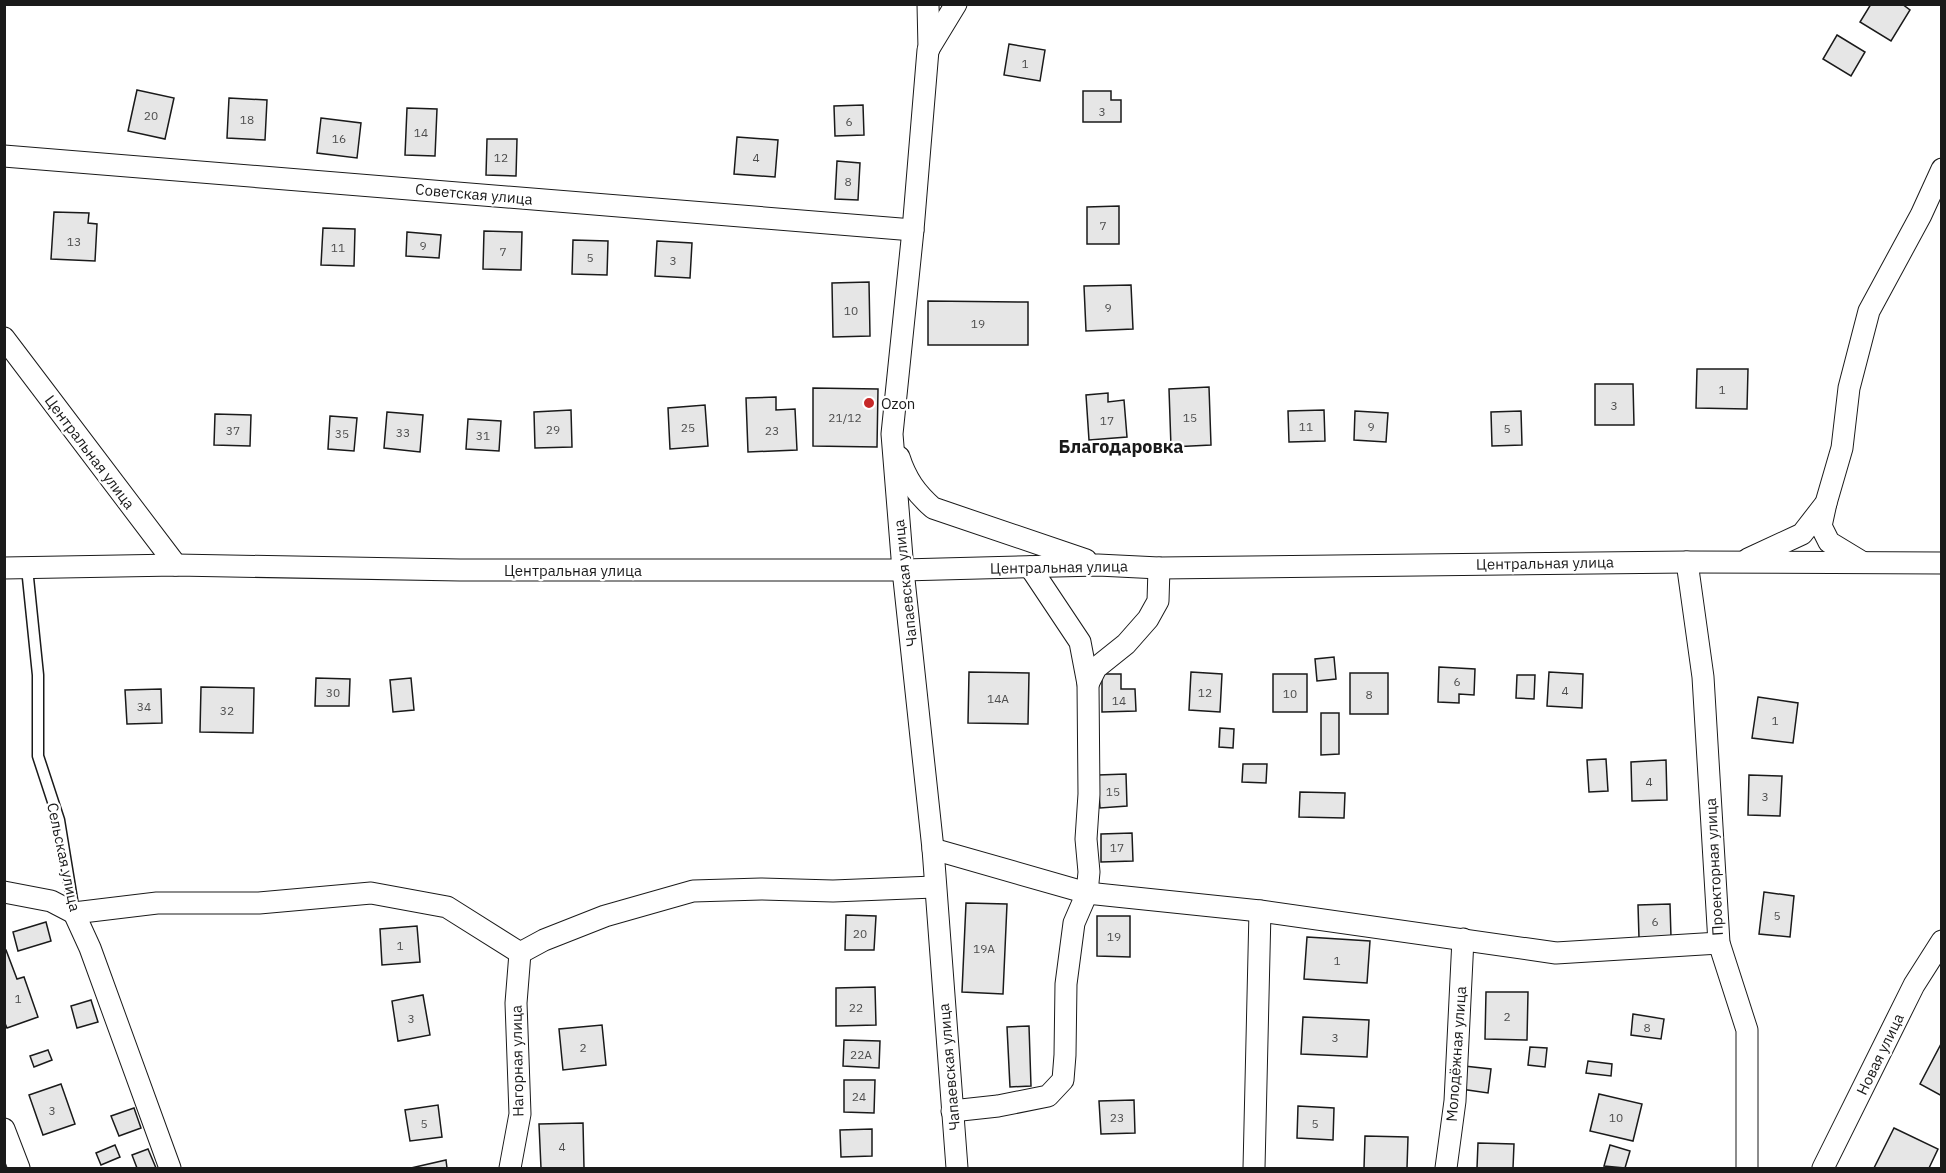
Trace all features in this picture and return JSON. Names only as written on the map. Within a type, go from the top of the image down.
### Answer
[{"type":"street","points":[[928,4],[928,50]]},
{"type":"street","name":"Чапаевская улица","points":[[956,4],[928,50],[913,230],[892,434],[903,570],[933,849],[934,887],[957,1168]]},
{"type":"street","name":"Советская улица","points":[[4,156],[913,230]]},
{"type":"street","points":[[1863,563],[1829,542],[1821,526],[1842,448],[1849,388],[1869,311],[1920,215],[1941,169]]},
{"type":"street","name":"Центральная улица","points":[[4,338],[176,565]]},
{"type":"street","points":[[892,434],[904,471],[918,494],[933,508],[1098,565]]},
{"type":"street","points":[[1742,562],[1802,534],[1826,503]]},
{"type":"street","name":"Центральная улица","points":[[4,568],[176,565],[460,570],[903,570],[1098,565],[1159,568],[1687,562],[1941,563]]},
{"type":"street","name":"Проекторная улица","points":[[1687,562],[1703,677],[1719,943],[1747,1030],[1747,1168]]},
{"type":"street","points":[[952,1111],[998,1106],[1048,1096],[1063,1080],[1066,984],[1074,923],[1087,893],[1089,872],[1086,839],[1089,794],[1088,684],[1080,642],[1030,567]]},
{"type":"street","points":[[1088,684],[1096,668],[1126,644],[1148,619],[1158,601],[1159,568]]},
{"type":"street","points":[[933,849],[1087,893],[1260,911],[1556,953],[1719,943]]},
{"type":"street","points":[[4,892],[51,901],[74,913],[157,903],[259,903],[371,893],[447,907],[520,953],[544,940],[605,916],[693,891],[761,889],[833,891],[934,887]]},
{"type":"street","points":[[1254,1168],[1260,911]]},
{"type":"street","name":"Сельская улица","points":[[74,913],[90,948],[171,1168]]},
{"type":"street","name":"Молодёжная улица","points":[[1446,1168],[1455,1101],[1463,939]]},
{"type":"street","name":"Новая улица","points":[[1823,1168],[1914,985],[1941,941]]},
{"type":"street","name":"Нагорная улица","points":[[510,1168],[520,1114],[516,1015],[520,953]]},
{"type":"street","points":[[4,1129],[19,1168]]},
{"type":"lane","name":"Сельская улица","points":[[27,568],[38,675],[38,756],[59,820],[74,913]]},
{"type":"building","points":[[1871,4],[1902,4],[1910,10],[1891,41],[1860,22]]},
{"type":"building","points":[[1837,35],[1865,52],[1851,76],[1823,59]]},
{"type":"building","points":[[1009,44],[1045,50],[1040,81],[1004,75]]},
{"type":"building","points":[[137,90],[174,98],[165,139],[128,131]]},
{"type":"building","points":[[1083,91],[1111,91],[1111,100],[1121,100],[1121,122],[1083,122]]},
{"type":"building","points":[[229,98],[267,100],[265,140],[227,138]]},
{"type":"building","points":[[863,105],[864,135],[835,136],[834,106]]},
{"type":"building","points":[[407,108],[437,109],[435,156],[405,155]]},
{"type":"building","points":[[321,118],[361,123],[357,158],[317,153]]},
{"type":"building","points":[[737,137],[778,140],[775,177],[734,174]]},
{"type":"building","points":[[487,139],[517,139],[516,176],[486,175]]},
{"type":"building","points":[[837,161],[860,163],[858,200],[835,199]]},
{"type":"building","points":[[1119,206],[1119,244],[1087,244],[1087,207]]},
{"type":"building","points":[[54,212],[89,213],[88,223],[97,224],[95,261],[51,259]]},
{"type":"building","points":[[323,228],[355,229],[354,266],[321,265]]},
{"type":"building","points":[[484,231],[522,232],[521,270],[483,269]]},
{"type":"building","points":[[407,232],[441,235],[439,258],[406,256]]},
{"type":"building","points":[[573,240],[608,241],[607,275],[572,274]]},
{"type":"building","points":[[657,241],[692,243],[690,278],[655,276]]},
{"type":"building","points":[[869,282],[870,336],[833,337],[832,283]]},
{"type":"building","points":[[1131,285],[1133,329],[1086,331],[1084,286]]},
{"type":"building","points":[[928,301],[1028,302],[1028,345],[928,345]]},
{"type":"building","points":[[1697,369],[1748,369],[1747,409],[1696,408]]},
{"type":"building","points":[[1595,384],[1633,384],[1634,425],[1595,425]]},
{"type":"building","points":[[1209,387],[1211,445],[1171,447],[1169,389]]},
{"type":"building","points":[[813,388],[878,389],[877,447],[813,446]]},
{"type":"building","points":[[1108,393],[1108,402],[1124,400],[1127,437],[1089,440],[1086,395]]},
{"type":"building","points":[[776,397],[776,410],[795,409],[797,450],[748,452],[746,398]]},
{"type":"building","points":[[705,405],[708,446],[670,449],[668,408]]},
{"type":"building","points":[[571,410],[572,447],[535,448],[534,412]]},
{"type":"building","points":[[1324,410],[1325,441],[1289,442],[1288,411]]},
{"type":"building","points":[[1355,411],[1388,413],[1386,442],[1354,440]]},
{"type":"building","points":[[1521,411],[1522,445],[1492,446],[1491,412]]},
{"type":"building","points":[[387,412],[423,415],[420,452],[384,448]]},
{"type":"building","points":[[215,414],[251,415],[250,446],[214,445]]},
{"type":"building","points":[[330,416],[357,418],[354,451],[328,449]]},
{"type":"building","points":[[468,419],[501,421],[499,451],[466,449]]},
{"type":"building","points":[[1334,657],[1336,679],[1317,681],[1315,659]]},
{"type":"building","points":[[1439,667],[1475,669],[1474,695],[1459,694],[1459,703],[1438,702]]},
{"type":"building","points":[[969,672],[1029,673],[1028,724],[968,723]]},
{"type":"building","points":[[1191,672],[1222,674],[1220,712],[1189,710]]},
{"type":"building","points":[[1549,672],[1583,674],[1582,708],[1547,706]]},
{"type":"building","points":[[1350,673],[1388,673],[1388,714],[1350,714]]},
{"type":"building","points":[[1102,674],[1121,674],[1121,689],[1135,689],[1136,711],[1102,712]]},
{"type":"building","points":[[1273,674],[1307,674],[1307,712],[1273,712]]},
{"type":"building","points":[[1517,675],[1535,675],[1534,699],[1516,698]]},
{"type":"building","points":[[316,678],[350,679],[349,706],[315,706]]},
{"type":"building","points":[[411,678],[414,710],[393,712],[390,680]]},
{"type":"building","points":[[201,687],[254,688],[253,733],[200,732]]},
{"type":"building","points":[[161,689],[162,723],[127,724],[125,690]]},
{"type":"building","points":[[1758,697],[1798,703],[1793,743],[1752,738]]},
{"type":"building","points":[[1321,713],[1339,713],[1339,754],[1321,755]]},
{"type":"building","points":[[1220,728],[1234,729],[1233,748],[1219,747]]},
{"type":"building","points":[[1606,759],[1608,791],[1589,792],[1587,760]]},
{"type":"building","points":[[1666,760],[1667,800],[1632,801],[1631,762]]},
{"type":"building","points":[[1243,764],[1267,764],[1266,783],[1242,782]]},
{"type":"building","points":[[1126,774],[1127,806],[1100,808],[1098,775]]},
{"type":"building","points":[[1749,775],[1782,776],[1780,816],[1748,815]]},
{"type":"building","points":[[1300,792],[1345,793],[1344,818],[1299,817]]},
{"type":"building","points":[[1132,833],[1133,861],[1101,862],[1101,834]]},
{"type":"building","points":[[1764,892],[1794,896],[1790,937],[1759,934]]},
{"type":"building","points":[[966,903],[1007,904],[1003,994],[962,992]]},
{"type":"building","points":[[1670,904],[1671,937],[1639,938],[1638,905]]},
{"type":"building","points":[[846,915],[876,916],[874,950],[845,950]]},
{"type":"building","points":[[1097,916],[1130,916],[1130,957],[1097,956]]},
{"type":"building","points":[[46,922],[51,941],[18,951],[13,932]]},
{"type":"building","points":[[417,926],[420,962],[382,965],[380,929]]},
{"type":"building","points":[[1307,937],[1370,941],[1367,983],[1304,979]]},
{"type":"building","points":[[4,950],[6,950],[17,979],[24,977],[38,1017],[7,1028],[4,1021]]},
{"type":"building","points":[[875,987],[876,1025],[836,1026],[836,988]]},
{"type":"building","points":[[1486,992],[1528,992],[1527,1040],[1485,1039]]},
{"type":"building","points":[[423,995],[430,1035],[398,1041],[392,1001]]},
{"type":"building","points":[[91,1000],[98,1022],[77,1028],[71,1006]]},
{"type":"building","points":[[1633,1014],[1664,1019],[1661,1039],[1631,1035]]},
{"type":"building","points":[[1303,1017],[1369,1020],[1367,1057],[1301,1054]]},
{"type":"building","points":[[602,1025],[606,1065],[563,1070],[559,1029]]},
{"type":"building","points":[[1029,1026],[1031,1086],[1010,1087],[1007,1027]]},
{"type":"building","points":[[844,1040],[880,1041],[879,1068],[843,1066]]},
{"type":"building","points":[[1942,1044],[1942,1096],[1920,1084]]},
{"type":"building","points":[[1530,1047],[1547,1048],[1545,1067],[1528,1065]]},
{"type":"building","points":[[48,1050],[52,1060],[34,1067],[30,1056]]},
{"type":"building","points":[[1588,1061],[1612,1064],[1611,1076],[1586,1073]]},
{"type":"building","points":[[1464,1066],[1491,1069],[1488,1093],[1461,1089]]},
{"type":"building","points":[[844,1080],[875,1080],[874,1113],[844,1112]]},
{"type":"building","points":[[61,1084],[75,1124],[43,1135],[29,1095]]},
{"type":"building","points":[[1599,1094],[1642,1104],[1633,1141],[1590,1131]]},
{"type":"building","points":[[1134,1100],[1135,1133],[1101,1134],[1099,1101]]},
{"type":"building","points":[[438,1105],[442,1137],[410,1141],[405,1110]]},
{"type":"building","points":[[1298,1106],[1334,1108],[1333,1140],[1297,1138]]},
{"type":"building","points":[[134,1108],[141,1128],[119,1136],[111,1116]]},
{"type":"building","points":[[583,1123],[584,1168],[541,1168],[539,1124]]},
{"type":"building","points":[[1894,1128],[1938,1149],[1929,1168],[1874,1168]]},
{"type":"building","points":[[872,1129],[872,1156],[841,1157],[840,1130]]},
{"type":"building","points":[[1365,1136],[1408,1137],[1407,1168],[1364,1168]]},
{"type":"building","points":[[1478,1143],[1514,1144],[1513,1168],[1477,1168]]},
{"type":"building","points":[[115,1145],[120,1157],[101,1165],[96,1153]]},
{"type":"building","points":[[1610,1145],[1630,1151],[1625,1168],[1604,1166]]},
{"type":"building","points":[[148,1149],[156,1168],[137,1168],[132,1155]]},
{"type":"building","points":[[446,1160],[447,1168],[411,1168]]},
{"type":"place","name":"Ozon","points":[[869,403]]},
{"type":"district","name":"Благодаровка","points":[[1121,446]]}]
